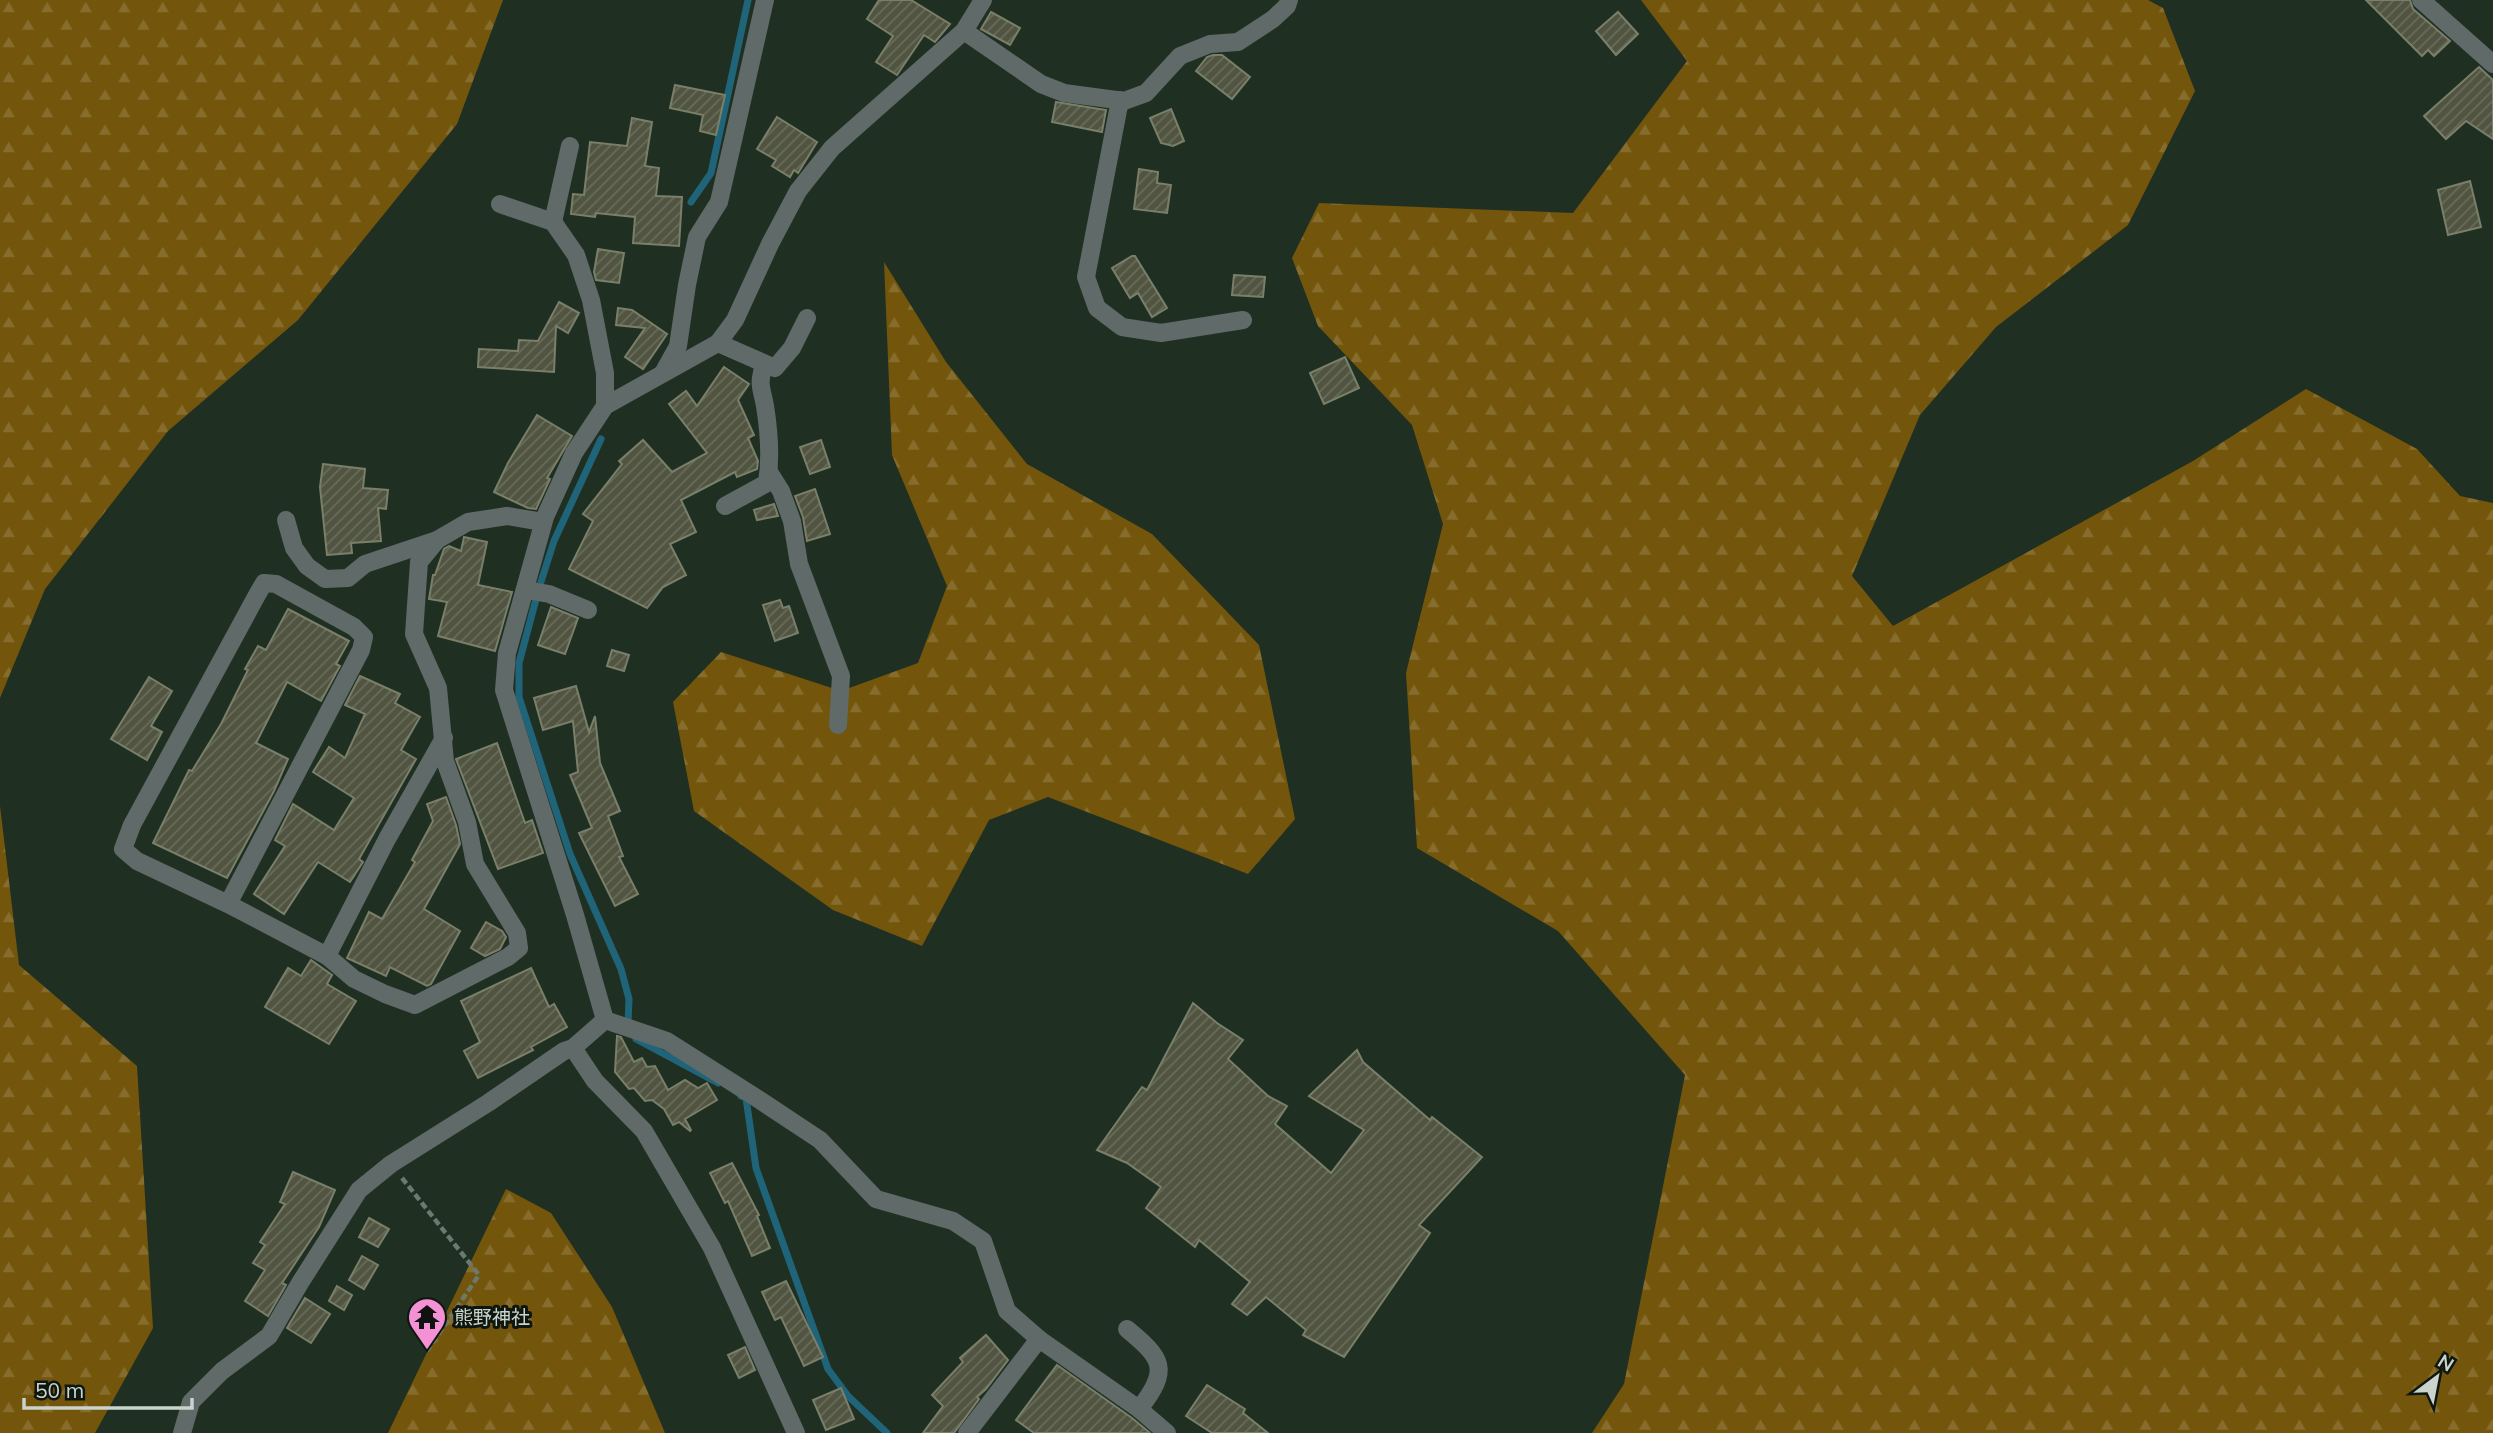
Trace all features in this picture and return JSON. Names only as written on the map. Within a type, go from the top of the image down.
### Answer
[{"type":"street","points":[[661,376],[678,346],[697,237],[719,202],[765,0]]},
{"type":"street","points":[[605,1020],[504,690],[507,653],[536,591],[543,522],[574,453],[605,406],[718,343],[735,320],[770,244],[799,191],[832,148],[964,31],[982,0]]},
{"type":"street","points":[[964,31],[1041,84],[1064,93],[1119,100],[1146,93],[1180,56],[1210,44],[1238,42],[1273,19],[1287,6],[1289,0]]},
{"type":"street","points":[[2421,0],[2493,64]]},
{"type":"street","points":[[1119,100],[1086,277],[1097,308],[1122,327],[1161,333],[1243,320]]},
{"type":"street","points":[[553,222],[570,146]]},
{"type":"street","points":[[500,204],[553,222],[576,255],[591,300],[605,373],[605,406]]},
{"type":"street","points":[[718,343],[775,368],[792,348],[807,318]]},
{"type":"street","points":[[725,506],[767,483],[769,472],[765,406],[759,383],[764,364]]},
{"type":"street","points":[[769,472],[792,521],[799,564],[841,676],[838,725]]},
{"type":"street","points":[[286,520],[294,548],[307,566],[325,579],[348,578],[365,564],[437,540],[468,522],[507,516],[543,522]]},
{"type":"street","points":[[228,904],[365,638],[354,627],[276,584],[264,583],[257,595],[132,825],[123,849],[137,861],[228,904],[327,956],[354,979],[415,1005],[508,957],[519,948],[517,933],[475,864],[467,822],[445,761],[438,688],[414,634],[419,562],[437,540]]},
{"type":"street","points":[[536,591],[589,610]]},
{"type":"street","points":[[327,956],[387,839],[444,738]]},
{"type":"street","points":[[182,1433],[191,1402],[222,1371],[269,1336],[359,1190],[391,1164],[564,1051],[573,1048],[605,1020]]},
{"type":"street","points":[[605,1020],[667,1041],[820,1140],[876,1199],[953,1221],[983,1241],[1007,1311],[1039,1339],[1139,1409],[1167,1433]]},
{"type":"street","points":[[573,1048],[596,1081],[644,1131],[712,1248],[796,1433]]},
{"type":"street","points":[[1127,1329],[1151,1349],[1158,1360],[1160,1370],[1149,1398],[1139,1409]]},
{"type":"street","points":[[967,1433],[1039,1339]]},
{"type":"path","points":[[391,1164],[479,1275],[427,1352]]},
{"type":"green space","points":[[0,0],[503,0],[457,124],[298,320],[168,431],[45,589],[0,698]]},
{"type":"green space","points":[[1641,0],[2148,0],[2163,8],[2195,91],[2128,225],[1996,327],[1920,415],[1852,576],[1893,626],[2193,461],[2306,389],[2417,449],[2460,496],[2493,503],[2493,1433],[1592,1433],[1624,1384],[1685,1075],[1558,931],[1417,848],[1406,673],[1443,524],[1412,425],[1318,326],[1292,258],[1319,203],[1573,213],[1687,61]]},
{"type":"green space","points":[[884,262],[946,362],[1027,464],[1152,534],[1259,645],[1295,819],[1248,874],[1048,797],[989,820],[922,946],[833,910],[694,811],[673,702],[721,652],[841,691],[918,663],[947,586],[892,455]]},
{"type":"green space","points":[[0,806],[19,965],[137,1066],[153,1328],[95,1433],[0,1433]]},
{"type":"green space","points":[[506,1189],[551,1213],[612,1307],[665,1433],[388,1433]]},
{"type":"building","points":[[879,0],[911,0],[950,24],[935,42],[924,35],[897,75],[876,62],[893,36],[867,19]]},
{"type":"building","points":[[2366,0],[2410,0],[2413,9],[2450,41],[2434,56],[2428,50],[2422,56]]},
{"type":"building","points":[[991,12],[1020,28],[1010,45],[981,29]]},
{"type":"building","points":[[1618,12],[1638,34],[1616,55],[1596,31]]},
{"type":"building","points":[[1222,55],[1250,77],[1232,99],[1196,71],[1207,57]]},
{"type":"building","points":[[2479,67],[2493,80],[2493,139],[2466,121],[2446,139],[2424,116]]},
{"type":"building","points":[[675,85],[725,95],[716,135],[700,131],[703,115],[670,108]]},
{"type":"building","points":[[1056,102],[1106,110],[1102,132],[1052,122]]},
{"type":"building","points":[[1171,109],[1184,141],[1173,146],[1161,143],[1150,118]]},
{"type":"building","points":[[777,117],[817,142],[798,173],[794,170],[790,177],[772,166],[776,160],[757,149]]},
{"type":"building","points":[[632,118],[652,122],[645,166],[659,168],[656,196],[682,197],[679,246],[633,243],[635,217],[596,213],[595,217],[571,214],[573,194],[584,195],[590,142],[627,146]]},
{"type":"building","points":[[1139,169],[1158,172],[1157,183],[1171,185],[1167,213],[1134,209]]},
{"type":"building","points":[[2470,181],[2481,227],[2448,235],[2438,190]]},
{"type":"building","points":[[598,249],[624,253],[619,283],[596,280],[594,272]]},
{"type":"building","points":[[1135,256],[1167,308],[1152,317],[1138,293],[1130,298],[1112,268]]},
{"type":"building","points":[[1234,275],[1265,277],[1263,297],[1232,295]]},
{"type":"building","points":[[559,302],[579,313],[568,333],[556,326],[554,372],[478,367],[479,349],[518,351],[519,340],[538,341]]},
{"type":"building","points":[[618,308],[632,310],[667,334],[643,369],[625,357],[645,328],[616,325]]},
{"type":"building","points":[[1345,357],[1359,388],[1324,404],[1310,373]]},
{"type":"building","points":[[724,367],[749,384],[738,400],[754,435],[748,438],[758,461],[757,469],[737,477],[735,472],[681,500],[696,532],[670,544],[686,575],[663,587],[647,608],[569,569],[593,521],[583,514],[622,464],[619,461],[643,440],[672,472],[707,453],[669,404],[686,391],[697,406]]},
{"type":"building","points":[[537,415],[572,436],[547,478],[550,479],[536,509],[494,492]]},
{"type":"building","points":[[821,440],[830,467],[810,474],[800,447]]},
{"type":"building","points":[[323,464],[365,469],[363,488],[388,490],[386,509],[378,508],[381,541],[351,543],[352,553],[327,555],[320,487]]},
{"type":"building","points":[[815,489],[830,534],[807,541],[803,517],[795,496]]},
{"type":"building","points":[[774,504],[778,516],[757,520],[754,510]]},
{"type":"building","points":[[464,537],[487,542],[478,585],[512,592],[495,651],[438,636],[447,602],[429,599],[433,575],[444,549],[449,546],[461,551]]},
{"type":"building","points":[[780,600],[783,608],[789,606],[798,633],[775,641],[763,605]]},
{"type":"building","points":[[551,607],[578,618],[565,654],[538,645]]},
{"type":"building","points":[[288,609],[349,641],[336,664],[340,666],[321,701],[287,682],[256,743],[288,759],[274,791],[227,878],[153,843],[189,770],[192,771],[221,724],[258,646],[266,650]]},
{"type":"building","points":[[612,650],[629,655],[624,671],[607,666]]},
{"type":"building","points":[[360,676],[400,694],[395,703],[420,717],[401,750],[416,759],[359,859],[363,862],[350,882],[318,862],[284,914],[254,894],[285,846],[275,840],[293,804],[334,830],[354,798],[313,772],[329,747],[345,758],[365,714],[345,705]]},
{"type":"building","points":[[149,677],[172,691],[151,726],[162,732],[147,760],[111,739]]},
{"type":"building","points":[[576,686],[589,732],[595,716],[600,763],[620,811],[608,816],[623,856],[619,857],[638,894],[615,906],[579,833],[592,828],[570,775],[578,772],[573,721],[543,730],[534,698]]},
{"type":"building","points":[[497,743],[525,823],[532,820],[543,853],[498,869],[456,759]]},
{"type":"building","points":[[446,797],[460,844],[424,909],[460,931],[431,984],[427,986],[390,967],[386,976],[347,958],[369,912],[382,919],[415,862],[412,860],[433,821],[427,804]]},
{"type":"building","points":[[486,922],[502,931],[506,937],[500,949],[485,956],[471,948]]},
{"type":"building","points":[[311,960],[332,975],[327,984],[356,1001],[329,1044],[265,1007],[288,968],[301,976]]},
{"type":"building","points":[[531,968],[549,1007],[554,1004],[567,1027],[531,1047],[533,1050],[478,1078],[464,1051],[480,1042],[461,1001]]},
{"type":"building","points":[[1193,1003],[1243,1040],[1228,1059],[1268,1096],[1287,1106],[1275,1124],[1331,1173],[1364,1130],[1309,1096],[1357,1050],[1363,1062],[1430,1120],[1432,1117],[1482,1157],[1419,1225],[1430,1233],[1344,1357],[1303,1335],[1306,1330],[1266,1297],[1247,1315],[1232,1304],[1250,1282],[1199,1240],[1195,1247],[1146,1208],[1161,1187],[1127,1163],[1097,1150],[1142,1087],[1147,1090]]},
{"type":"building","points":[[617,1036],[621,1037],[634,1062],[642,1058],[647,1067],[655,1066],[668,1090],[685,1080],[698,1088],[707,1083],[717,1100],[685,1119],[690,1131],[679,1122],[673,1125],[664,1109],[652,1100],[645,1101],[634,1088],[629,1089],[615,1072]]},
{"type":"building","points":[[732,1163],[759,1215],[757,1216],[770,1248],[752,1256],[728,1201],[725,1203],[710,1173]]},
{"type":"building","points":[[293,1172],[335,1190],[319,1227],[282,1283],[286,1285],[268,1316],[245,1301],[265,1270],[253,1263],[265,1245],[260,1242],[285,1204],[280,1202]]},
{"type":"building","points":[[369,1218],[389,1229],[378,1247],[359,1237]]},
{"type":"building","points":[[362,1256],[378,1265],[364,1289],[349,1280]]},
{"type":"building","points":[[786,1281],[823,1357],[804,1366],[781,1317],[775,1320],[762,1292]]},
{"type":"building","points":[[337,1286],[352,1295],[344,1310],[329,1301]]},
{"type":"building","points":[[305,1298],[330,1314],[311,1343],[287,1328]]},
{"type":"building","points":[[986,1335],[1008,1360],[977,1397],[979,1399],[954,1433],[923,1433],[943,1406],[932,1395],[963,1362],[960,1358]]},
{"type":"building","points":[[745,1347],[755,1370],[739,1378],[728,1355]]},
{"type":"building","points":[[1057,1365],[1150,1433],[1034,1433],[1016,1420]]},
{"type":"building","points":[[1207,1385],[1245,1409],[1243,1413],[1268,1433],[1212,1433],[1186,1416]]},
{"type":"building","points":[[841,1388],[854,1419],[826,1430],[813,1400]]},
{"type":"waterway","points":[[691,202],[711,173],[748,0]]},
{"type":"waterway","points":[[601,439],[554,541],[539,588],[519,663],[519,697],[570,854],[621,969],[629,999],[628,1025]]},
{"type":"waterway","points":[[636,1039],[718,1083]]},
{"type":"waterway","points":[[741,1096],[746,1098],[756,1168],[828,1369],[848,1396],[887,1433]]},
{"type":"place","name":"熊野神社","points":[[427,1351]]}]
